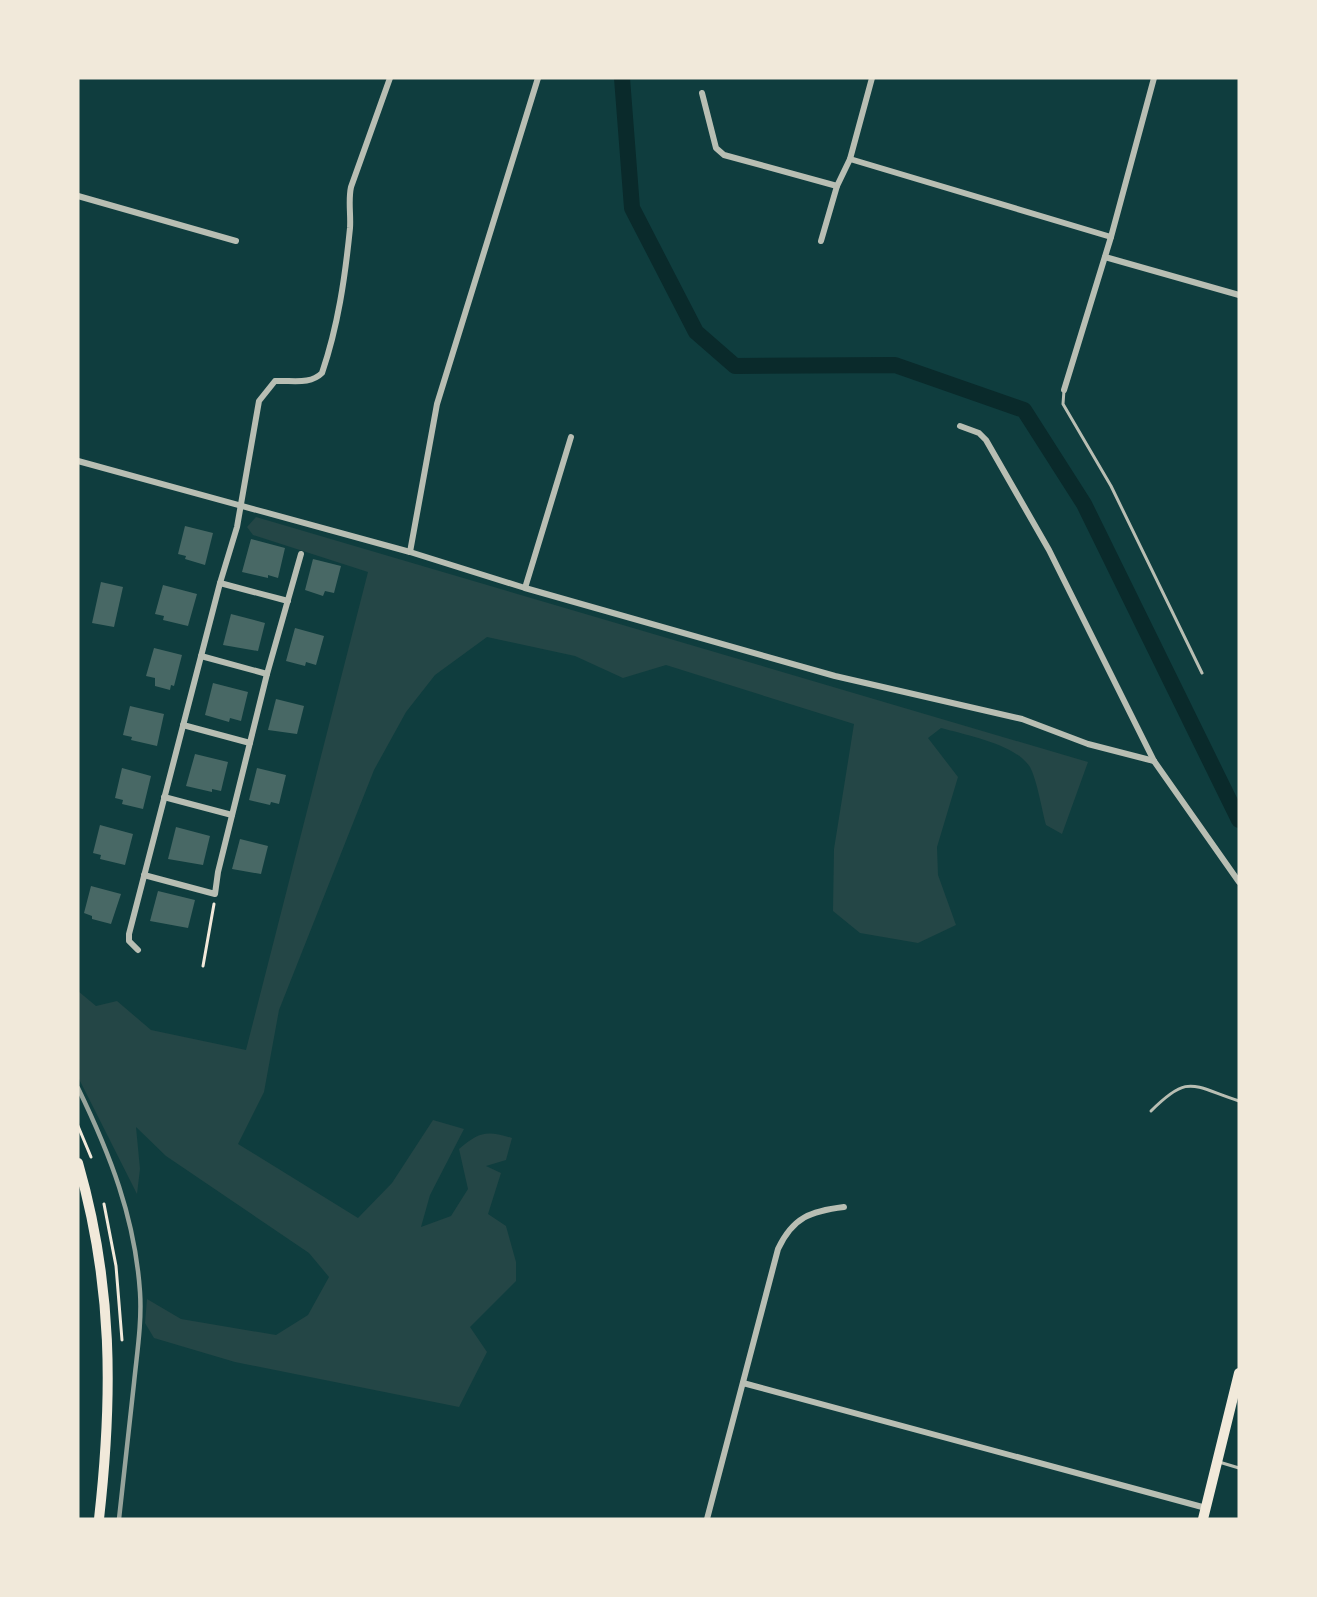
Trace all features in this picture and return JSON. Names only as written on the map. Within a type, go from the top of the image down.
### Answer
[{"type":"main road","points":[[78,1163],[97,1240],[107,1317],[108,1407],[99,1519]]},
{"type":"main road","points":[[1205,1513],[1239,1373]]},
{"type":"street","points":[[138,951],[129,942],[129,934],[220,583],[242,507],[259,401],[275,381],[315,380],[322,373],[342,304],[350,230],[348,202],[351,187],[390,78]]},
{"type":"street","points":[[410,552],[437,404],[538,78]]},
{"type":"street","points":[[821,241],[837,186],[850,159],[872,78]]},
{"type":"street","points":[[1064,390],[1111,237],[1154,78]]},
{"type":"street","points":[[702,93],[716,148],[724,155],[837,186]]},
{"type":"street","points":[[850,159],[1111,237]]},
{"type":"street","points":[[78,196],[236,241]]},
{"type":"street","points":[[1105,257],[1239,295]]},
{"type":"street","points":[[960,426],[979,433],[986,440],[1049,550],[1154,761],[1239,882]]},
{"type":"street","points":[[525,588],[571,437]]},
{"type":"street","points":[[78,461],[410,552],[525,588],[835,676],[1022,718],[1088,744],[1154,761]]},
{"type":"street","points":[[144,875],[215,894],[267,674],[301,554]]},
{"type":"street","points":[[220,583],[288,601]]},
{"type":"street","points":[[201,656],[267,674]]},
{"type":"street","points":[[183,724],[250,743]]},
{"type":"street","points":[[164,797],[232,815]]},
{"type":"street","points":[[707,1519],[778,1249],[785,1234],[798,1221],[819,1210],[844,1207]]},
{"type":"street","points":[[743,1383],[1205,1513]]},
{"type":"lane","points":[[1064,390],[1063,404],[1111,486],[1202,673]]},
{"type":"lane","points":[[1151,1111],[1173,1090],[1183,1085],[1239,1101]]},
{"type":"lane","points":[[1218,1461],[1239,1468]]},
{"type":"path","points":[[203,966],[215,894]]},
{"type":"shaded area","points":[[256,517],[1088,762],[1062,834],[1046,825],[1033,773],[1023,759],[1002,746],[941,728],[928,738],[958,777],[937,847],[938,875],[956,925],[918,943],[860,933],[833,911],[834,849],[854,724],[666,665],[623,678],[575,656],[487,637],[435,675],[406,712],[374,770],[279,1010],[264,1092],[238,1144],[358,1218],[392,1183],[433,1120],[464,1129],[430,1195],[421,1227],[451,1216],[468,1189],[459,1149],[483,1134],[489,1133],[512,1138],[506,1160],[486,1166],[501,1173],[488,1214],[506,1226],[516,1262],[516,1281],[470,1327],[487,1352],[459,1407],[235,1362],[154,1338],[145,1323],[147,1299],[181,1319],[276,1335],[308,1315],[329,1277],[309,1253],[166,1156],[136,1127],[140,1169],[137,1194],[78,1077],[78,991],[96,1006],[117,1001],[151,1030],[246,1050],[368,572],[253,535],[247,527]]},
{"type":"building","points":[[185,526],[213,533],[205,565],[185,559],[186,556],[178,554]]},
{"type":"building","points":[[251,539],[285,548],[278,578],[242,572]]},
{"type":"building","points":[[313,559],[341,566],[334,593],[325,591],[323,596],[305,590]]},
{"type":"building","points":[[101,582],[123,587],[114,627],[92,623]]},
{"type":"building","points":[[163,585],[197,594],[188,626],[163,620],[164,616],[155,614]]},
{"type":"building","points":[[231,614],[265,623],[258,651],[223,645]]},
{"type":"building","points":[[295,628],[324,636],[316,665],[306,662],[305,666],[286,661]]},
{"type":"building","points":[[154,648],[182,655],[174,686],[171,685],[170,690],[155,686],[155,678],[146,676]]},
{"type":"building","points":[[213,683],[248,692],[241,721],[230,718],[229,722],[205,715]]},
{"type":"building","points":[[276,699],[304,706],[297,734],[268,730]]},
{"type":"building","points":[[130,706],[164,714],[157,746],[131,740],[132,737],[123,735]]},
{"type":"building","points":[[195,754],[228,762],[221,791],[212,789],[212,792],[186,786]]},
{"type":"building","points":[[122,768],[151,776],[143,809],[122,804],[123,800],[115,798]]},
{"type":"building","points":[[257,768],[286,775],[279,804],[271,802],[270,805],[249,800]]},
{"type":"building","points":[[100,825],[133,834],[125,865],[100,859],[101,855],[93,853]]},
{"type":"building","points":[[176,827],[210,836],[203,865],[168,859]]},
{"type":"building","points":[[240,839],[268,846],[261,874],[232,869]]},
{"type":"building","points":[[91,886],[121,894],[111,924],[92,919],[92,916],[84,913]]},
{"type":"building","points":[[158,891],[195,900],[188,928],[150,921]]},
{"type":"waterway","points":[[622,78],[632,208],[696,332],[735,366],[895,365],[1024,410],[1084,504],[1239,820]]},
{"type":"railway","points":[[78,1088],[110,1162],[127,1212],[140,1292],[139,1338],[119,1519]]}]
